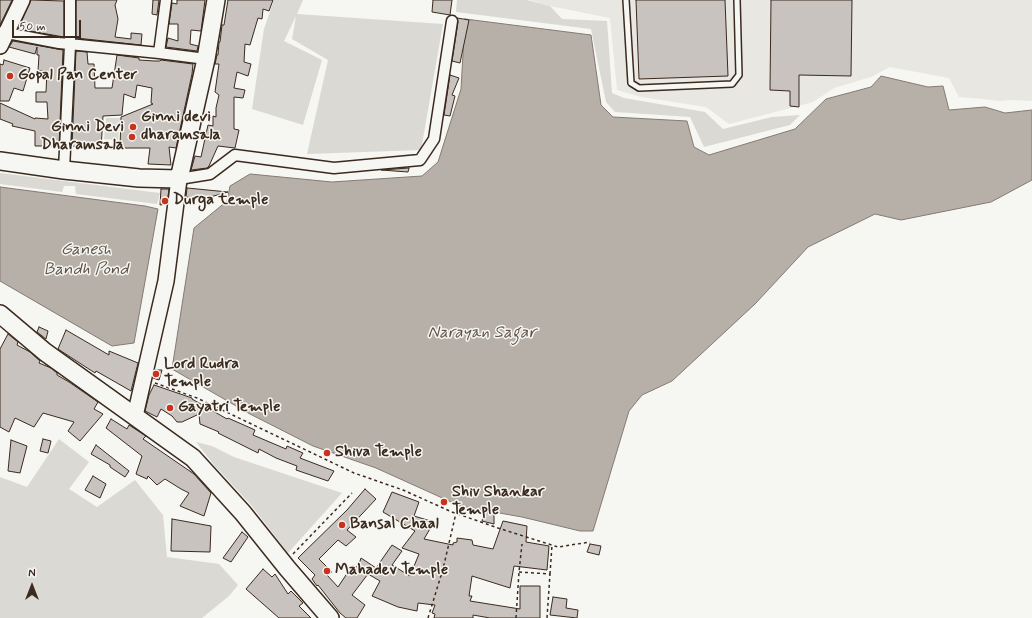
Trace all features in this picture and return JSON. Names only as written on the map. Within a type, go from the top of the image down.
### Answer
[{"type":"main road","points":[[0,46],[4,32],[22,0]]},
{"type":"main road","points":[[135,416],[166,281],[179,179],[206,59],[216,0]]},
{"type":"main road","points":[[0,161],[139,178],[179,179]]},
{"type":"main road","points":[[0,314],[45,352],[193,458],[243,513],[330,618]]},
{"type":"street","points":[[64,170],[70,44],[70,0]]},
{"type":"street","points":[[159,53],[166,0]]},
{"type":"street","points":[[179,179],[210,174],[235,155],[334,168],[420,160],[434,139],[452,21]]},
{"type":"street","points":[[4,32],[70,44],[206,59]]},
{"type":"lane","points":[[626,0],[631,83],[639,88],[732,84],[739,75],[737,0]]},
{"type":"path","points":[[143,379],[197,398],[354,473],[403,490],[456,514],[558,547],[590,542]]},
{"type":"path","points":[[283,563],[300,548],[352,493]]},
{"type":"path","points":[[428,618],[444,569],[456,514]]},
{"type":"path","points":[[516,618],[522,544]]},
{"type":"path","points":[[547,618],[552,545]]},
{"type":"path","points":[[519,572],[550,574]]},
{"type":"shaded area","points":[[274,0],[303,0],[297,14],[443,24],[421,150],[307,154],[328,60],[292,39],[296,16],[284,41],[322,60],[303,125],[252,109],[264,29]]},
{"type":"shaded area","points":[[457,0],[527,0],[550,6],[562,19],[607,21],[612,93],[624,98],[705,112],[723,129],[772,117],[800,115],[790,125],[704,147],[690,117],[615,112],[606,102],[591,29],[456,12]]},
{"type":"shaded area","points":[[530,0],[1032,0],[1032,101],[1000,101],[959,97],[949,78],[890,67],[871,77],[834,88],[813,102],[729,124],[706,107],[641,97],[617,90],[610,18],[550,6]]},
{"type":"shaded area","points":[[106,118],[120,118],[118,140],[104,139]]},
{"type":"shaded area","points":[[0,173],[160,193],[157,204],[76,194],[75,186],[64,186],[62,192],[0,184]]},
{"type":"shaded area","points":[[59,439],[89,462],[69,489],[97,507],[135,480],[163,515],[167,557],[219,564],[238,585],[229,596],[202,618],[0,618],[0,477],[27,487]]},
{"type":"shaded area","points":[[196,442],[212,446],[234,457],[342,493],[288,553],[251,505],[214,465]]},
{"type":"water","name":"Narayan Sagar","points":[[465,19],[591,35],[601,105],[613,117],[687,121],[694,147],[709,155],[795,129],[826,99],[871,87],[881,76],[928,87],[943,86],[949,110],[985,107],[1005,113],[1032,110],[1032,180],[991,202],[901,220],[875,214],[808,247],[755,304],[672,381],[642,395],[629,411],[593,531],[580,531],[522,517],[460,506],[376,468],[313,446],[250,414],[172,369],[194,228],[227,201],[230,186],[250,174],[332,182],[422,176],[438,162],[461,89]]},
{"type":"water","name":"Ganesh Bandh Pond","points":[[0,187],[158,209],[134,343],[112,346],[0,281]]},
{"type":"building","points":[[0,0],[12,0],[0,25]]},
{"type":"building","points":[[31,0],[64,1],[64,37],[18,29]]},
{"type":"building","points":[[76,0],[117,0],[115,5],[118,19],[115,37],[131,39],[131,33],[142,34],[141,45],[76,38]]},
{"type":"building","points":[[153,0],[159,0],[157,15],[152,14]]},
{"type":"building","points":[[177,0],[205,0],[201,31],[191,30],[190,44],[198,46],[197,51],[166,47],[168,38],[178,41],[178,24],[169,24],[172,3],[177,4]]},
{"type":"building","points":[[228,0],[273,0],[269,11],[263,9],[262,19],[258,18],[250,45],[245,44],[244,62],[251,64],[248,76],[237,72],[234,88],[245,90],[243,98],[234,97],[234,129],[239,130],[235,148],[218,146],[207,168],[191,170],[195,156],[201,157],[208,125],[213,126],[213,116],[216,117],[216,108],[219,95],[215,92],[219,64],[215,64]]},
{"type":"building","points":[[433,0],[452,0],[450,15],[432,12]]},
{"type":"building","points":[[636,0],[725,0],[728,76],[639,79]]},
{"type":"building","points":[[771,0],[852,0],[851,76],[799,75],[799,107],[790,106],[790,91],[770,90]]},
{"type":"building","points":[[457,18],[469,20],[460,63],[452,61],[458,22]]},
{"type":"building","points":[[13,41],[63,50],[59,146],[35,146],[35,131],[12,126],[13,124],[0,119],[0,103],[35,119],[48,119],[47,102],[36,102],[36,92],[46,92],[47,71],[38,71],[39,55],[37,55],[37,47],[35,54],[9,47]]},
{"type":"building","points":[[76,51],[87,52],[88,64],[94,64],[95,88],[112,88],[117,55],[139,58],[139,60],[161,60],[193,64],[176,148],[169,147],[171,165],[148,164],[150,148],[120,148],[121,117],[153,104],[151,103],[152,88],[137,85],[135,98],[124,94],[122,115],[103,116],[101,149],[72,146]]},
{"type":"building","points":[[4,60],[30,68],[23,91],[14,88],[9,101],[0,101],[0,64],[3,65]]},
{"type":"building","points":[[450,75],[459,78],[452,95],[455,96],[450,116],[444,115]]},
{"type":"building","points":[[409,168],[408,172],[381,170]]},
{"type":"building","points":[[187,188],[228,192],[203,199],[186,197]]},
{"type":"building","points":[[161,189],[169,189],[167,204],[160,205]]},
{"type":"building","points":[[39,327],[48,331],[46,339],[37,332]]},
{"type":"building","points":[[66,330],[109,355],[109,351],[138,363],[131,391],[96,371],[95,373],[58,349]]},
{"type":"building","points":[[8,334],[18,342],[17,345],[30,352],[40,361],[39,363],[51,368],[57,373],[57,375],[98,402],[94,409],[103,414],[80,441],[68,431],[74,422],[43,413],[34,427],[15,418],[9,432],[0,427],[0,349]]},
{"type":"building","name":"Lord Rudra Temple","points":[[155,370],[162,370],[159,380],[153,378]]},
{"type":"building","points":[[154,385],[192,398],[227,419],[228,418],[255,430],[253,435],[286,449],[287,446],[303,453],[300,458],[334,471],[328,481],[296,470],[297,466],[276,458],[259,449],[258,453],[218,433],[219,432],[200,424],[199,414],[182,422],[177,422],[172,416],[161,409],[157,417],[145,411],[149,395]]},
{"type":"building","points":[[111,419],[127,429],[129,425],[146,436],[143,439],[194,474],[211,493],[204,516],[180,506],[189,493],[165,479],[157,485],[148,476],[147,479],[136,474],[142,456],[106,428]]},
{"type":"building","points":[[43,439],[51,441],[48,453],[40,451]]},
{"type":"building","points":[[11,440],[27,446],[20,473],[8,471]]},
{"type":"building","points":[[96,445],[129,471],[125,477],[110,467],[110,465],[91,454]]},
{"type":"building","points":[[93,476],[106,484],[100,498],[85,490]]},
{"type":"building","points":[[365,489],[376,499],[347,530],[356,537],[346,546],[338,540],[319,559],[332,572],[327,575],[338,587],[352,566],[358,567],[361,558],[376,568],[392,545],[402,551],[392,565],[410,576],[419,554],[402,548],[415,531],[383,512],[392,492],[419,502],[414,516],[434,522],[424,539],[453,545],[453,543],[457,542],[457,538],[472,540],[473,545],[493,549],[503,521],[527,526],[526,542],[549,546],[547,570],[514,566],[510,588],[472,576],[469,596],[472,596],[470,601],[520,609],[520,586],[540,586],[540,618],[490,618],[473,615],[473,618],[434,618],[435,614],[432,613],[435,605],[418,603],[417,611],[398,607],[372,596],[380,581],[368,574],[352,595],[365,605],[357,618],[346,618],[340,613],[318,585],[317,586],[312,579],[315,575],[298,558],[347,510]]},
{"type":"building","points":[[484,512],[494,514],[494,524],[482,521]]},
{"type":"building","points":[[172,519],[211,526],[210,552],[171,551]]},
{"type":"building","points":[[242,532],[248,537],[231,562],[223,558]]},
{"type":"building","points":[[590,544],[601,546],[599,555],[587,552]]},
{"type":"building","points":[[263,569],[272,577],[275,574],[288,594],[291,591],[303,603],[299,606],[311,618],[279,618],[246,589]]},
{"type":"building","points":[[553,597],[567,599],[566,608],[578,610],[577,618],[550,615]]},
{"type":"place","name":"Gopal Pan Center","points":[[10,76]]},
{"type":"place","name":"Ginni devi dharamsala","points":[[133,127]]},
{"type":"place","name":"Ginni Devi Dharamsala","points":[[132,137]]},
{"type":"place","name":"Durga temple","points":[[165,201]]},
{"type":"place","name":"Lord Rudra Temple","points":[[156,374]]},
{"type":"place","name":"Gayatri Temple","points":[[170,408]]},
{"type":"place","name":"Shiva Temple","points":[[327,453]]},
{"type":"place","name":"Shiv Shankar Temple","points":[[444,502]]},
{"type":"place","name":"Bansal Chaal","points":[[342,525]]},
{"type":"place","name":"Mahadev Temple","points":[[327,571]]}]
